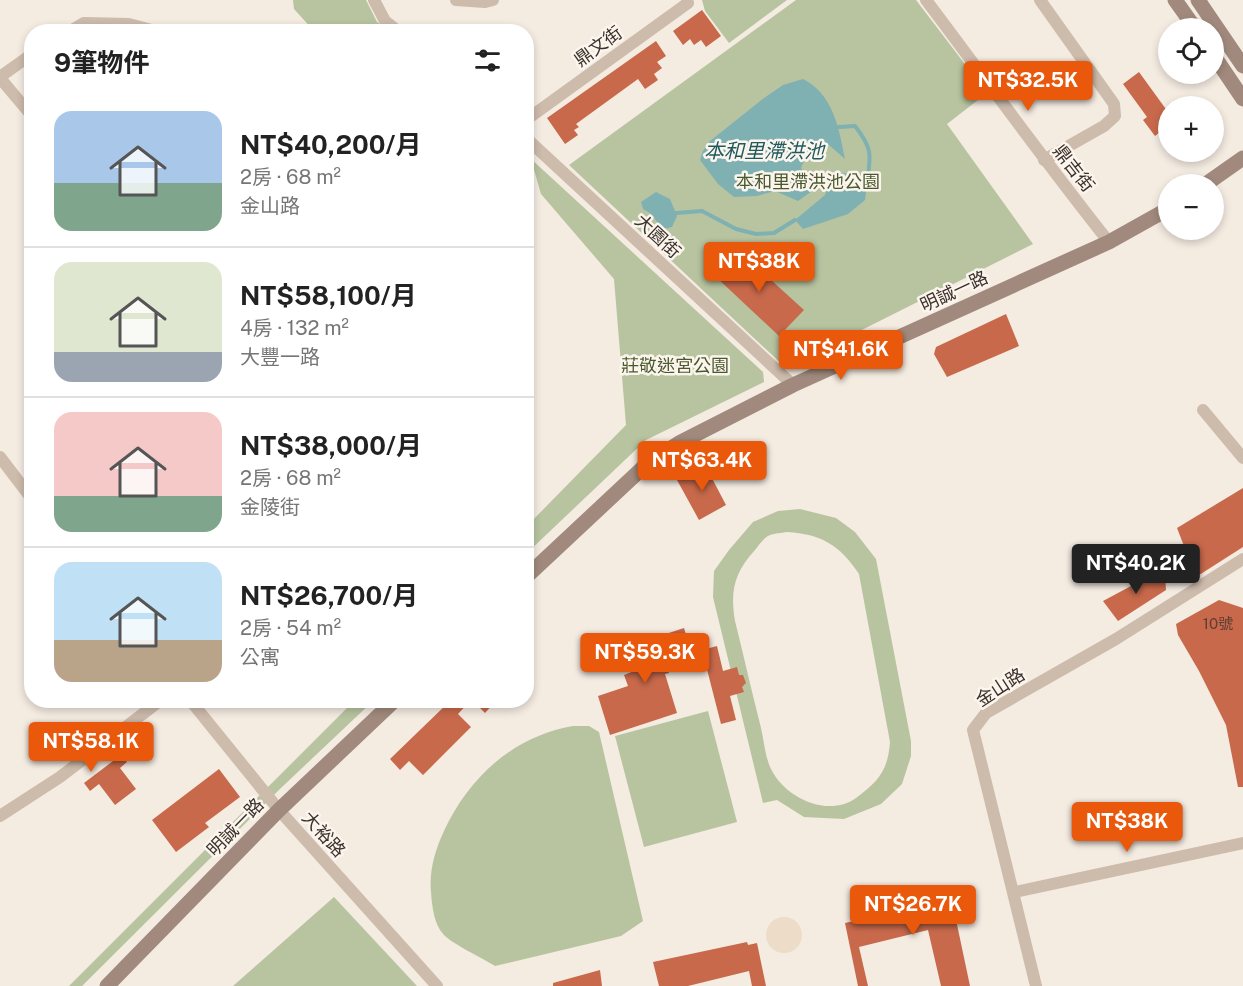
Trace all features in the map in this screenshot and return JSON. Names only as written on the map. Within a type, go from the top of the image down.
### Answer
[{"type":"street","points":[[374,0],[389,24]]},
{"type":"street","points":[[456,0],[485,2],[493,0]]},
{"type":"street","name":"鼎文街","points":[[534,114],[688,3],[687,0]]},
{"type":"street","name":"鼎吉街","points":[[926,0],[1044,160],[1109,242]]},
{"type":"street","points":[[1040,0],[1114,104],[1115,116],[1104,126],[1044,160]]},
{"type":"street","points":[[1175,0],[1188,18]]},
{"type":"street","points":[[1198,0],[1243,66]]},
{"type":"street","points":[[81,24],[84,22],[129,24]]},
{"type":"street","points":[[24,60],[0,78],[24,106]]},
{"type":"street","points":[[1224,71],[1243,99]]},
{"type":"street","name":"大園街","points":[[534,145],[793,385]]},
{"type":"street","points":[[1220,174],[1243,158]]},
{"type":"street","name":"明誠一路","points":[[534,570],[649,462],[680,443],[793,385],[1109,242],[1158,215]]},
{"type":"street","points":[[1203,410],[1243,458]]},
{"type":"street","points":[[0,457],[24,488]]},
{"type":"street","name":"金山路","points":[[1036,986],[1015,892],[973,730],[986,713],[1116,639],[1243,559]]},
{"type":"street","points":[[0,816],[60,777],[151,708]]},
{"type":"street","name":"大裕路","points":[[196,708],[279,810],[437,986]]},
{"type":"street","name":"明誠一路","points":[[107,986],[279,810],[387,708]]},
{"type":"street","points":[[1015,892],[1243,843]]},
{"type":"green space","points":[[293,0],[366,0],[380,24],[308,24],[294,9]]},
{"type":"green space","points":[[702,0],[787,0],[729,43],[705,11]]},
{"type":"green space","name":"本和里滯洪池公園","points":[[796,0],[916,0],[987,93],[947,124],[1033,244],[786,368],[569,165]]},
{"type":"green space","name":"莊敬迷宮公園","points":[[534,162],[763,372],[764,382],[646,440],[534,546],[534,519],[626,425],[614,279],[541,194]]},
{"type":"green space","points":[[800,509],[836,518],[855,532],[876,559],[911,741],[911,756],[902,784],[881,804],[844,819],[804,817],[777,800],[763,803],[713,597],[714,571],[729,550],[753,522],[778,511]],"holes":[[[772,534],[810,535],[837,548],[859,574],[890,742],[884,768],[871,786],[845,804],[833,806],[808,802],[797,796],[786,789],[771,769],[735,621],[733,600],[735,583],[748,558],[766,537]]]},
{"type":"green space","points":[[347,708],[366,708],[282,787],[82,986],[69,986]]},
{"type":"green space","points":[[708,711],[737,822],[644,847],[615,736]]},
{"type":"green space","points":[[573,726],[589,726],[599,732],[643,921],[621,936],[495,966],[448,938],[438,926],[433,909],[431,884],[435,853],[454,811],[466,793],[496,762],[531,739]]},
{"type":"green space","points":[[334,897],[417,986],[233,986]]},
{"type":"shaded area","points":[[784,917],[797,922],[802,935],[797,948],[784,953],[771,948],[766,935],[771,922]]},
{"type":"water","name":"本和里滯洪池","points":[[803,79],[813,85],[828,103],[837,124],[845,159],[829,145],[807,153],[801,168],[807,177],[815,174],[819,181],[812,191],[798,201],[775,191],[757,196],[734,197],[718,184],[700,160],[703,151],[710,141],[764,98],[783,85]]},
{"type":"water","points":[[840,173],[853,174],[849,184],[858,186],[867,183],[865,200],[848,214],[803,229],[795,220],[825,195],[829,184]]},
{"type":"water","points":[[656,192],[670,199],[677,216],[672,227],[663,229],[650,213],[643,209],[641,202]]},
{"type":"building","points":[[702,10],[721,36],[706,47],[701,40],[694,45],[690,39],[683,45],[673,31]]},
{"type":"building","points":[[656,41],[666,56],[657,62],[662,68],[654,74],[658,80],[645,89],[638,79],[576,124],[579,127],[574,130],[578,135],[565,144],[547,118]]},
{"type":"building","points":[[1139,72],[1158,98],[1158,134],[1155,136],[1143,120],[1147,117],[1123,84]]},
{"type":"building","points":[[738,250],[804,310],[779,336],[715,276]]},
{"type":"building","points":[[1006,314],[1019,346],[947,377],[934,354],[936,347]]},
{"type":"building","points":[[705,465],[726,505],[699,520],[677,480]]},
{"type":"building","points":[[1243,488],[1243,547],[1196,577],[1177,528]]},
{"type":"building","points":[[1161,570],[1165,575],[1166,590],[1118,621],[1103,601]]},
{"type":"building","points":[[1219,600],[1243,608],[1243,787],[1238,787],[1226,725],[1178,635],[1176,624]]},
{"type":"building","points":[[684,628],[692,654],[666,662],[669,673],[665,674],[677,713],[610,735],[598,696],[628,686],[624,675],[634,671],[626,647]]},
{"type":"building","points":[[717,646],[723,671],[737,667],[739,675],[743,675],[746,683],[742,687],[744,692],[730,696],[736,720],[721,724],[702,650]]},
{"type":"building","points":[[443,708],[464,708],[458,714],[471,727],[423,775],[409,761],[400,770],[390,759]]},
{"type":"building","points":[[480,708],[490,708],[485,713]]},
{"type":"building","points":[[121,755],[127,762],[120,768],[136,789],[115,805],[99,784],[90,791],[84,783]]},
{"type":"building","points":[[219,769],[240,797],[205,823],[209,827],[176,852],[152,820]]},
{"type":"building","points":[[946,896],[951,916],[955,915],[970,986],[941,986],[928,930],[859,947],[868,986],[858,986],[845,923],[854,921],[853,916]]},
{"type":"building","points":[[747,942],[748,945],[757,943],[766,986],[752,986],[749,971],[688,986],[659,986],[653,962]]},
{"type":"building","points":[[600,970],[602,986],[553,986],[553,983]]},
{"type":"waterway","points":[[839,127],[855,126],[865,141],[870,159],[867,183]]},
{"type":"waterway","points":[[676,213],[702,211],[736,229],[756,234],[774,233],[795,220]]}]
